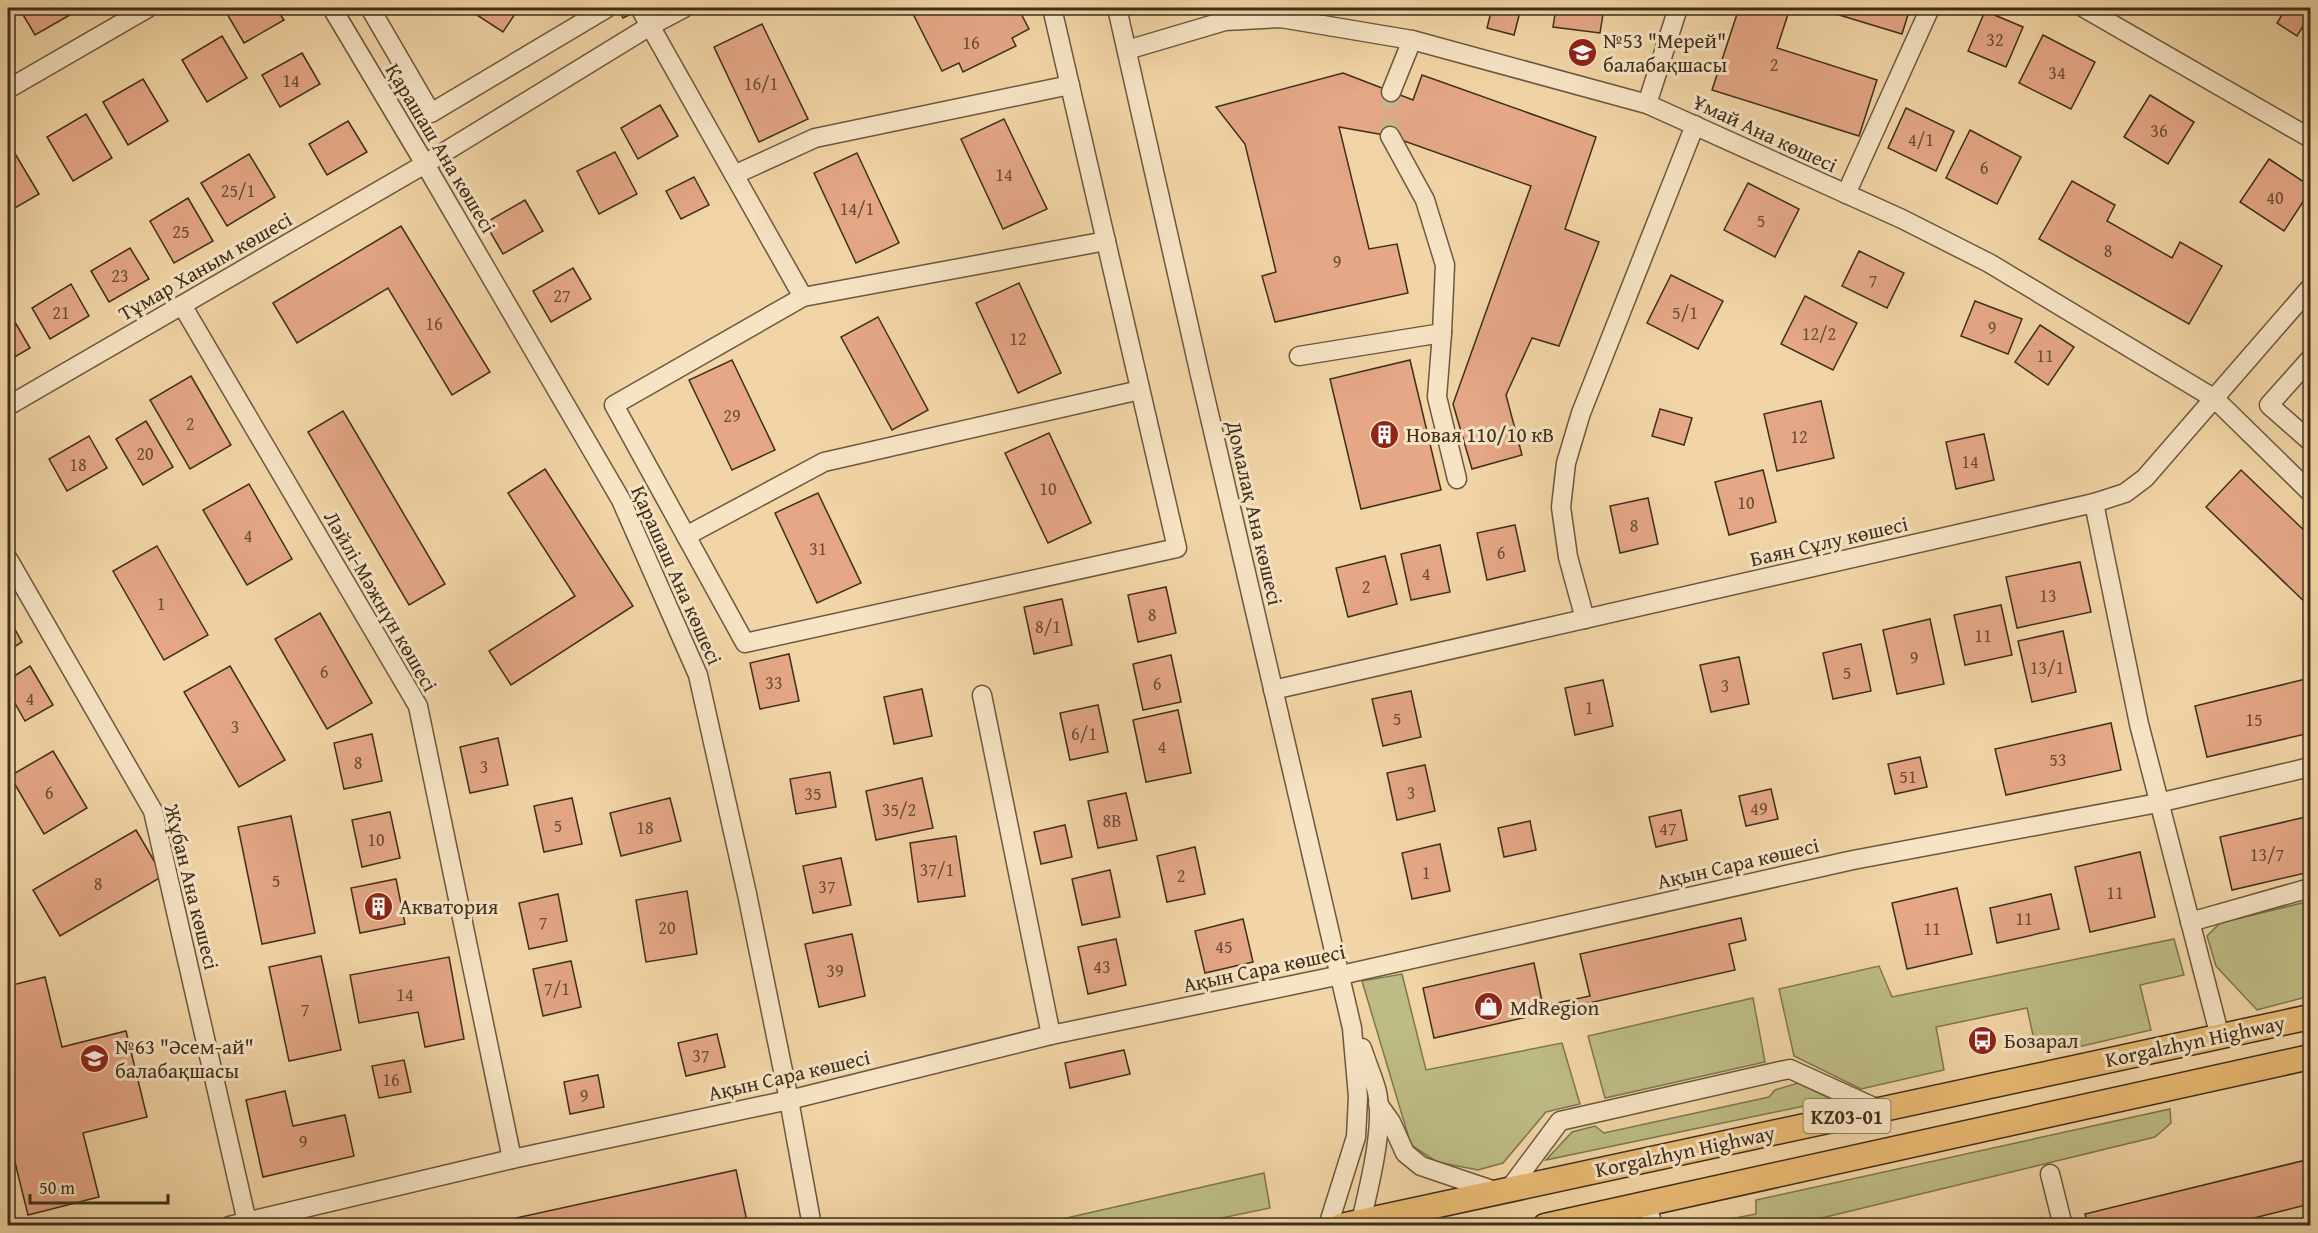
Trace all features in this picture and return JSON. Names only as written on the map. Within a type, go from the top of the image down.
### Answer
[{"type":"main road","name":"Korgalzhyn Highway","points":[[1354,1224],[1502,1189],[2310,1017]]},
{"type":"main road","points":[[2220,1037],[2229,1075]]},
{"type":"main road","name":"Korgalzhyn Highway","points":[[1545,1226],[1650,1214],[2310,1057]]},
{"type":"street","points":[[8,89],[148,8]]},
{"type":"street","name":"Қарашаш Ана көшесі","points":[[332,8],[621,500],[698,675],[747,894],[812,1226]]},
{"type":"street","points":[[370,8],[431,113],[607,8]]},
{"type":"street","points":[[640,8],[803,297]]},
{"type":"street","name":"Тұмар Ханым көшесі","points":[[8,406],[425,164],[650,26],[684,8]]},
{"type":"street","points":[[1052,8],[1106,241],[1140,390],[1177,548],[744,643],[614,405],[803,297],[1106,241]]},
{"type":"street","name":"Домалақ Ана көшесі","points":[[1117,8],[1352,1028],[1358,1097],[1356,1137],[1328,1226]]},
{"type":"street","points":[[1647,104],[1678,8]]},
{"type":"street","points":[[1845,194],[1930,8]]},
{"type":"street","points":[[2084,8],[2310,138]]},
{"type":"street","name":"Ұмай Ана көшесі","points":[[1127,50],[1225,21],[1281,18],[1412,40],[1647,104],[1902,219],[1989,263],[2215,399],[2310,492]]},
{"type":"street","points":[[1391,92],[1412,40]]},
{"type":"street","points":[[734,175],[815,138],[1070,86]]},
{"type":"street","points":[[1585,619],[1568,557],[1561,507],[1566,463],[1581,413],[1695,125]]},
{"type":"street","points":[[1390,136],[1425,200],[1445,265],[1437,397],[1457,478]]},
{"type":"street","name":"Баян Сұлу көшесі","points":[[1273,690],[2094,503],[2125,493],[2145,478],[2310,288]]},
{"type":"street","name":"Ләйлі-Мәжнүн көшесі","points":[[182,305],[418,706],[512,1159]]},
{"type":"street","points":[[1299,356],[1442,333]]},
{"type":"street","points":[[2310,359],[2269,405],[2310,441]]},
{"type":"street","points":[[686,536],[824,462],[1140,390]]},
{"type":"street","points":[[2094,503],[2139,724],[2220,1037]]},
{"type":"street","name":"Жұбан Ана көшесі","points":[[8,559],[153,811],[238,1224]]},
{"type":"street","points":[[982,695],[1051,1035]]},
{"type":"street","name":"Ақын Сара көшесі","points":[[238,1224],[512,1159],[789,1100],[1051,1035],[1341,975],[1853,860],[2158,803],[2310,767]]},
{"type":"street","points":[[2190,922],[2310,888]]},
{"type":"street","name":"Домалақ Ана көшесі","points":[[1352,1028],[1377,1089],[1378,1104],[1373,1162],[1354,1224]]},
{"type":"street","points":[[1378,1104],[1391,1122],[1405,1154],[1421,1166],[1502,1189],[1560,1121],[1780,1071],[1790,1069],[1878,1109]]},
{"type":"street","points":[[2050,1174],[2062,1226]]},
{"type":"shaded area","points":[[2310,901],[2310,996],[2257,1010],[2216,966],[2207,936],[2220,923]]},
{"type":"shaded area","points":[[2174,939],[2184,975],[2140,985],[2151,1030],[2078,1047],[2035,1044],[2027,1008],[1936,1027],[1944,1070],[1861,1089],[1794,1056],[1779,989],[1879,966],[1892,997]]},
{"type":"shaded area","points":[[1402,974],[1426,1070],[1562,1043],[1580,1104],[1546,1112],[1503,1163],[1478,1170],[1437,1162],[1411,1145],[1362,981]]},
{"type":"shaded area","points":[[1753,998],[1765,1062],[1605,1098],[1588,1036]]},
{"type":"shaded area","points":[[1798,1083],[1833,1100],[1546,1160],[1572,1132],[1595,1126],[1604,1133],[1769,1097],[1775,1090]]},
{"type":"shaded area","points":[[2170,1109],[2171,1123],[2155,1137],[1793,1225],[1700,1225],[1756,1214],[1756,1200]]},
{"type":"shaded area","points":[[1264,1173],[1270,1208],[1188,1225],[1036,1225]]},
{"type":"building","points":[[19,8],[82,8],[35,35]]},
{"type":"building","points":[[233,8],[276,8],[284,20],[244,43],[226,12]]},
{"type":"building","points":[[466,8],[519,8],[503,32]]},
{"type":"building","points":[[618,8],[632,8],[635,12],[623,18]]},
{"type":"building","points":[[910,8],[1018,8],[1029,29],[1012,38],[1016,46],[963,72],[959,63],[942,71]]},
{"type":"building","points":[[1492,8],[1521,8],[1514,35],[1487,28]]},
{"type":"building","points":[[1556,8],[1604,8],[1600,33],[1553,27]]},
{"type":"building","points":[[1739,8],[1790,8],[1777,48],[1877,80],[1859,136],[1712,90]]},
{"type":"building","points":[[1816,8],[1910,8],[1902,34]]},
{"type":"building","points":[[2286,8],[2310,8],[2310,15],[2297,36],[2277,23]]},
{"type":"building","points":[[1985,11],[2023,27],[2006,67],[1968,51]]},
{"type":"building","points":[[762,24],[808,119],[759,142],[714,47]]},
{"type":"building","points":[[2043,35],[2095,62],[2071,109],[2019,83]]},
{"type":"building","points":[[222,36],[247,78],[207,102],[182,60]]},
{"type":"building","points":[[302,53],[320,84],[280,107],[262,75]]},
{"type":"building","points":[[1343,73],[1413,100],[1422,75],[1596,137],[1565,229],[1599,242],[1559,346],[1532,338],[1506,395],[1522,455],[1472,469],[1453,404],[1531,186],[1390,136],[1339,127],[1369,249],[1397,244],[1408,293],[1275,322],[1262,276],[1276,272],[1245,144],[1216,107]]},
{"type":"building","points":[[143,79],[168,121],[128,145],[103,102]]},
{"type":"building","points":[[2150,95],[2194,122],[2168,164],[2124,137]]},
{"type":"building","points":[[660,105],[678,136],[638,159],[621,128]]},
{"type":"building","points":[[1906,108],[1954,131],[1936,171],[1888,148]]},
{"type":"building","points":[[86,114],[112,158],[73,181],[47,137]]},
{"type":"building","points":[[1004,119],[1047,209],[1003,229],[961,139]]},
{"type":"building","points":[[348,121],[367,152],[327,175],[309,144]]},
{"type":"building","points":[[1970,130],[2021,157],[1997,204],[1946,178]]},
{"type":"building","points":[[14,152],[39,194],[8,212],[8,156]]},
{"type":"building","points":[[615,152],[637,194],[599,214],[577,171]]},
{"type":"building","points":[[857,153],[899,243],[856,263],[814,173]]},
{"type":"building","points":[[249,154],[275,197],[227,226],[201,183]]},
{"type":"building","points":[[2269,159],[2310,186],[2310,191],[2284,231],[2240,202]]},
{"type":"building","points":[[694,177],[709,205],[681,219],[666,191]]},
{"type":"building","points":[[2072,181],[2115,205],[2107,221],[2172,258],[2180,242],[2222,266],[2189,324],[2039,239]]},
{"type":"building","points":[[1748,183],[1799,209],[1775,257],[1724,230]]},
{"type":"building","points":[[188,198],[213,241],[174,263],[150,221]]},
{"type":"building","points":[[525,200],[543,231],[503,254],[485,223]]},
{"type":"building","points":[[401,226],[490,372],[452,395],[388,288],[297,343],[273,303]]},
{"type":"building","points":[[130,248],[149,279],[109,302],[91,271]]},
{"type":"building","points":[[1859,251],[1904,273],[1887,308],[1842,286]]},
{"type":"building","points":[[573,268],[591,299],[551,322],[533,291]]},
{"type":"building","points":[[1671,275],[1723,301],[1698,349],[1647,323]]},
{"type":"building","points":[[1019,283],[1061,373],[1018,393],[976,303]]},
{"type":"building","points":[[71,284],[89,316],[50,339],[32,308]]},
{"type":"building","points":[[1805,296],[1857,323],[1833,370],[1781,344]]},
{"type":"building","points":[[1975,301],[2022,319],[2008,354],[1961,336]]},
{"type":"building","points":[[12,317],[30,348],[8,361],[8,319]]},
{"type":"building","points":[[878,317],[928,410],[892,430],[841,337]]},
{"type":"building","points":[[2040,325],[2074,347],[2048,385],[2015,362]]},
{"type":"building","points":[[732,360],[775,450],[732,470],[689,380]]},
{"type":"building","name":"Новая 110/10 кВ","points":[[1410,360],[1441,490],[1361,509],[1330,379]]},
{"type":"building","points":[[191,376],[231,445],[190,469],[150,400]]},
{"type":"building","points":[[1821,401],[1834,458],[1777,471],[1764,414]]},
{"type":"building","points":[[1660,409],[1692,418],[1684,445],[1652,436]]},
{"type":"building","points":[[343,411],[445,584],[409,605],[308,432]]},
{"type":"building","points":[[146,421],[173,467],[143,485],[116,439]]},
{"type":"building","points":[[1049,433],[1091,523],[1048,543],[1005,453]]},
{"type":"building","points":[[1984,434],[1994,480],[1956,489],[1946,442]]},
{"type":"building","points":[[89,436],[107,468],[67,491],[49,459]]},
{"type":"building","points":[[545,469],[633,606],[511,685],[489,651],[575,596],[508,493]]},
{"type":"building","points":[[1763,470],[1776,522],[1729,535],[1715,482]]},
{"type":"building","points":[[2241,470],[2310,536],[2310,607],[2206,507]]},
{"type":"building","points":[[249,484],[292,559],[247,585],[203,510]]},
{"type":"building","points":[[818,493],[861,583],[817,603],[775,513]]},
{"type":"building","points":[[1648,498],[1658,544],[1620,553],[1610,506]]},
{"type":"building","points":[[1515,525],[1525,571],[1487,580],[1477,533]]},
{"type":"building","points":[[1440,545],[1450,592],[1411,600],[1401,554]]},
{"type":"building","points":[[157,546],[208,635],[164,660],[113,571]]},
{"type":"building","points":[[1385,556],[1397,604],[1348,617],[1336,568]]},
{"type":"building","points":[[2080,562],[2091,612],[2017,628],[2006,577]]},
{"type":"building","points":[[1166,587],[1176,633],[1138,642],[1128,595]]},
{"type":"building","points":[[1062,599],[1072,645],[1034,654],[1024,607]]},
{"type":"building","points":[[2001,605],[2012,655],[1965,665],[1954,615]]},
{"type":"building","points":[[320,613],[372,703],[327,729],[275,639]]},
{"type":"building","points":[[8,617],[22,642],[8,651]]},
{"type":"building","points":[[1930,619],[1944,684],[1897,694],[1883,630]]},
{"type":"building","points":[[2063,631],[2076,692],[2032,702],[2018,641]]},
{"type":"building","points":[[1861,644],[1871,691],[1833,699],[1823,653]]},
{"type":"building","points":[[789,654],[799,701],[760,709],[750,663]]},
{"type":"building","points":[[1171,655],[1181,702],[1143,710],[1133,664]]},
{"type":"building","points":[[1739,657],[1749,704],[1711,712],[1700,665]]},
{"type":"building","points":[[30,666],[53,705],[25,721],[8,691],[8,680]]},
{"type":"building","points":[[230,666],[285,760],[239,787],[184,692]]},
{"type":"building","points":[[2310,678],[2310,733],[2207,757],[2195,706]]},
{"type":"building","points":[[1603,680],[1613,726],[1575,735],[1565,688]]},
{"type":"building","points":[[922,689],[932,736],[894,744],[884,697]]},
{"type":"building","points":[[1411,691],[1421,737],[1383,746],[1372,699]]},
{"type":"building","points":[[1098,705],[1108,752],[1070,760],[1060,713]]},
{"type":"building","points":[[1178,710],[1191,773],[1146,782],[1133,720]]},
{"type":"building","points":[[2111,723],[2121,770],[2006,795],[1995,749]]},
{"type":"building","points":[[372,734],[382,781],[344,789],[334,743]]},
{"type":"building","points":[[498,738],[508,785],[470,793],[460,747]]},
{"type":"building","points":[[53,751],[87,808],[44,834],[10,776]]},
{"type":"building","points":[[1920,757],[1927,787],[1895,794],[1888,764]]},
{"type":"building","points":[[1425,765],[1435,811],[1397,820],[1387,773]]},
{"type":"building","points":[[830,772],[836,807],[796,814],[790,779]]},
{"type":"building","points":[[922,778],[933,828],[876,840],[866,791]]},
{"type":"building","points":[[1771,789],[1778,819],[1746,826],[1739,796]]},
{"type":"building","points":[[1126,793],[1137,840],[1098,848],[1088,801]]},
{"type":"building","points":[[572,798],[582,844],[544,852],[534,806]]},
{"type":"building","points":[[670,798],[681,841],[621,856],[610,813]]},
{"type":"building","points":[[1681,810],[1687,840],[1656,847],[1649,817]]},
{"type":"building","points":[[390,812],[400,858],[362,867],[352,820]]},
{"type":"building","points":[[291,816],[315,933],[262,944],[238,827]]},
{"type":"building","points":[[2310,816],[2310,872],[2232,890],[2220,837]]},
{"type":"building","points":[[1530,821],[1536,850],[1504,857],[1498,828]]},
{"type":"building","points":[[1065,825],[1072,857],[1041,864],[1034,832]]},
{"type":"building","points":[[136,830],[163,876],[60,936],[33,890]]},
{"type":"building","points":[[956,836],[965,896],[918,902],[910,843]]},
{"type":"building","points":[[1440,844],[1450,891],[1412,899],[1402,853]]},
{"type":"building","points":[[1195,847],[1205,894],[1167,902],[1157,856]]},
{"type":"building","points":[[2140,852],[2155,917],[2090,932],[2075,867]]},
{"type":"building","points":[[841,858],[851,905],[813,913],[803,866]]},
{"type":"building","points":[[1110,870],[1120,917],[1082,925],[1072,879]]},
{"type":"building","name":"Акватория","points":[[396,879],[405,924],[360,933],[351,888]]},
{"type":"building","points":[[1957,888],[1972,954],[1907,969],[1892,903]]},
{"type":"building","points":[[687,891],[697,954],[646,962],[636,900]]},
{"type":"building","points":[[558,894],[567,941],[529,949],[519,903]]},
{"type":"building","points":[[2051,894],[2059,929],[1997,943],[1990,908]]},
{"type":"building","points":[[1741,918],[1746,940],[1729,944],[1735,970],[1434,1038],[1423,988],[1534,963],[1543,1006],[1590,996],[1580,954]]},
{"type":"building","points":[[1243,919],[1253,962],[1205,973],[1195,931]]},
{"type":"building","points":[[852,934],[865,996],[819,1007],[805,944]]},
{"type":"building","points":[[1116,939],[1126,985],[1088,994],[1078,947]]},
{"type":"building","points":[[321,956],[341,1050],[289,1061],[269,967]]},
{"type":"building","points":[[449,957],[464,1039],[425,1047],[418,1012],[359,1023],[350,975]]},
{"type":"building","points":[[571,961],[581,1007],[543,1016],[533,969]]},
{"type":"building","points":[[45,977],[62,1047],[126,1031],[147,1117],[83,1133],[99,1197],[28,1215],[8,1134],[8,986]]},
{"type":"building","points":[[717,1034],[725,1067],[686,1076],[678,1043]]},
{"type":"building","points":[[1124,1050],[1130,1074],[1070,1088],[1065,1063]]},
{"type":"building","points":[[404,1060],[411,1092],[379,1098],[372,1066]]},
{"type":"building","points":[[598,1075],[604,1107],[570,1114],[564,1082]]},
{"type":"building","points":[[285,1091],[293,1126],[345,1115],[354,1156],[263,1177],[246,1100]]},
{"type":"building","points":[[2310,1159],[2310,1204],[2222,1226],[2088,1226],[2085,1214]]},
{"type":"building","points":[[736,1170],[748,1226],[493,1226],[493,1223]]},
{"type":"building","points":[[2043,1218],[2045,1226],[2008,1226]]},
{"type":"tunnel","points":[[1390,136],[1391,92]]},
{"type":"place","name":"№53 \"Мерей\" балабақшасы","points":[[1582,52]]},
{"type":"place","name":"Новая 110/10 кВ","points":[[1385,434]]},
{"type":"place","name":"Акватория","points":[[378,906]]},
{"type":"place","name":"MdRegion","points":[[1489,1007]]},
{"type":"place","name":"Бозарал","points":[[1983,1040]]},
{"type":"place","name":"№63 \"Әсем-ай\" балабақшасы","points":[[94,1058]]}]
